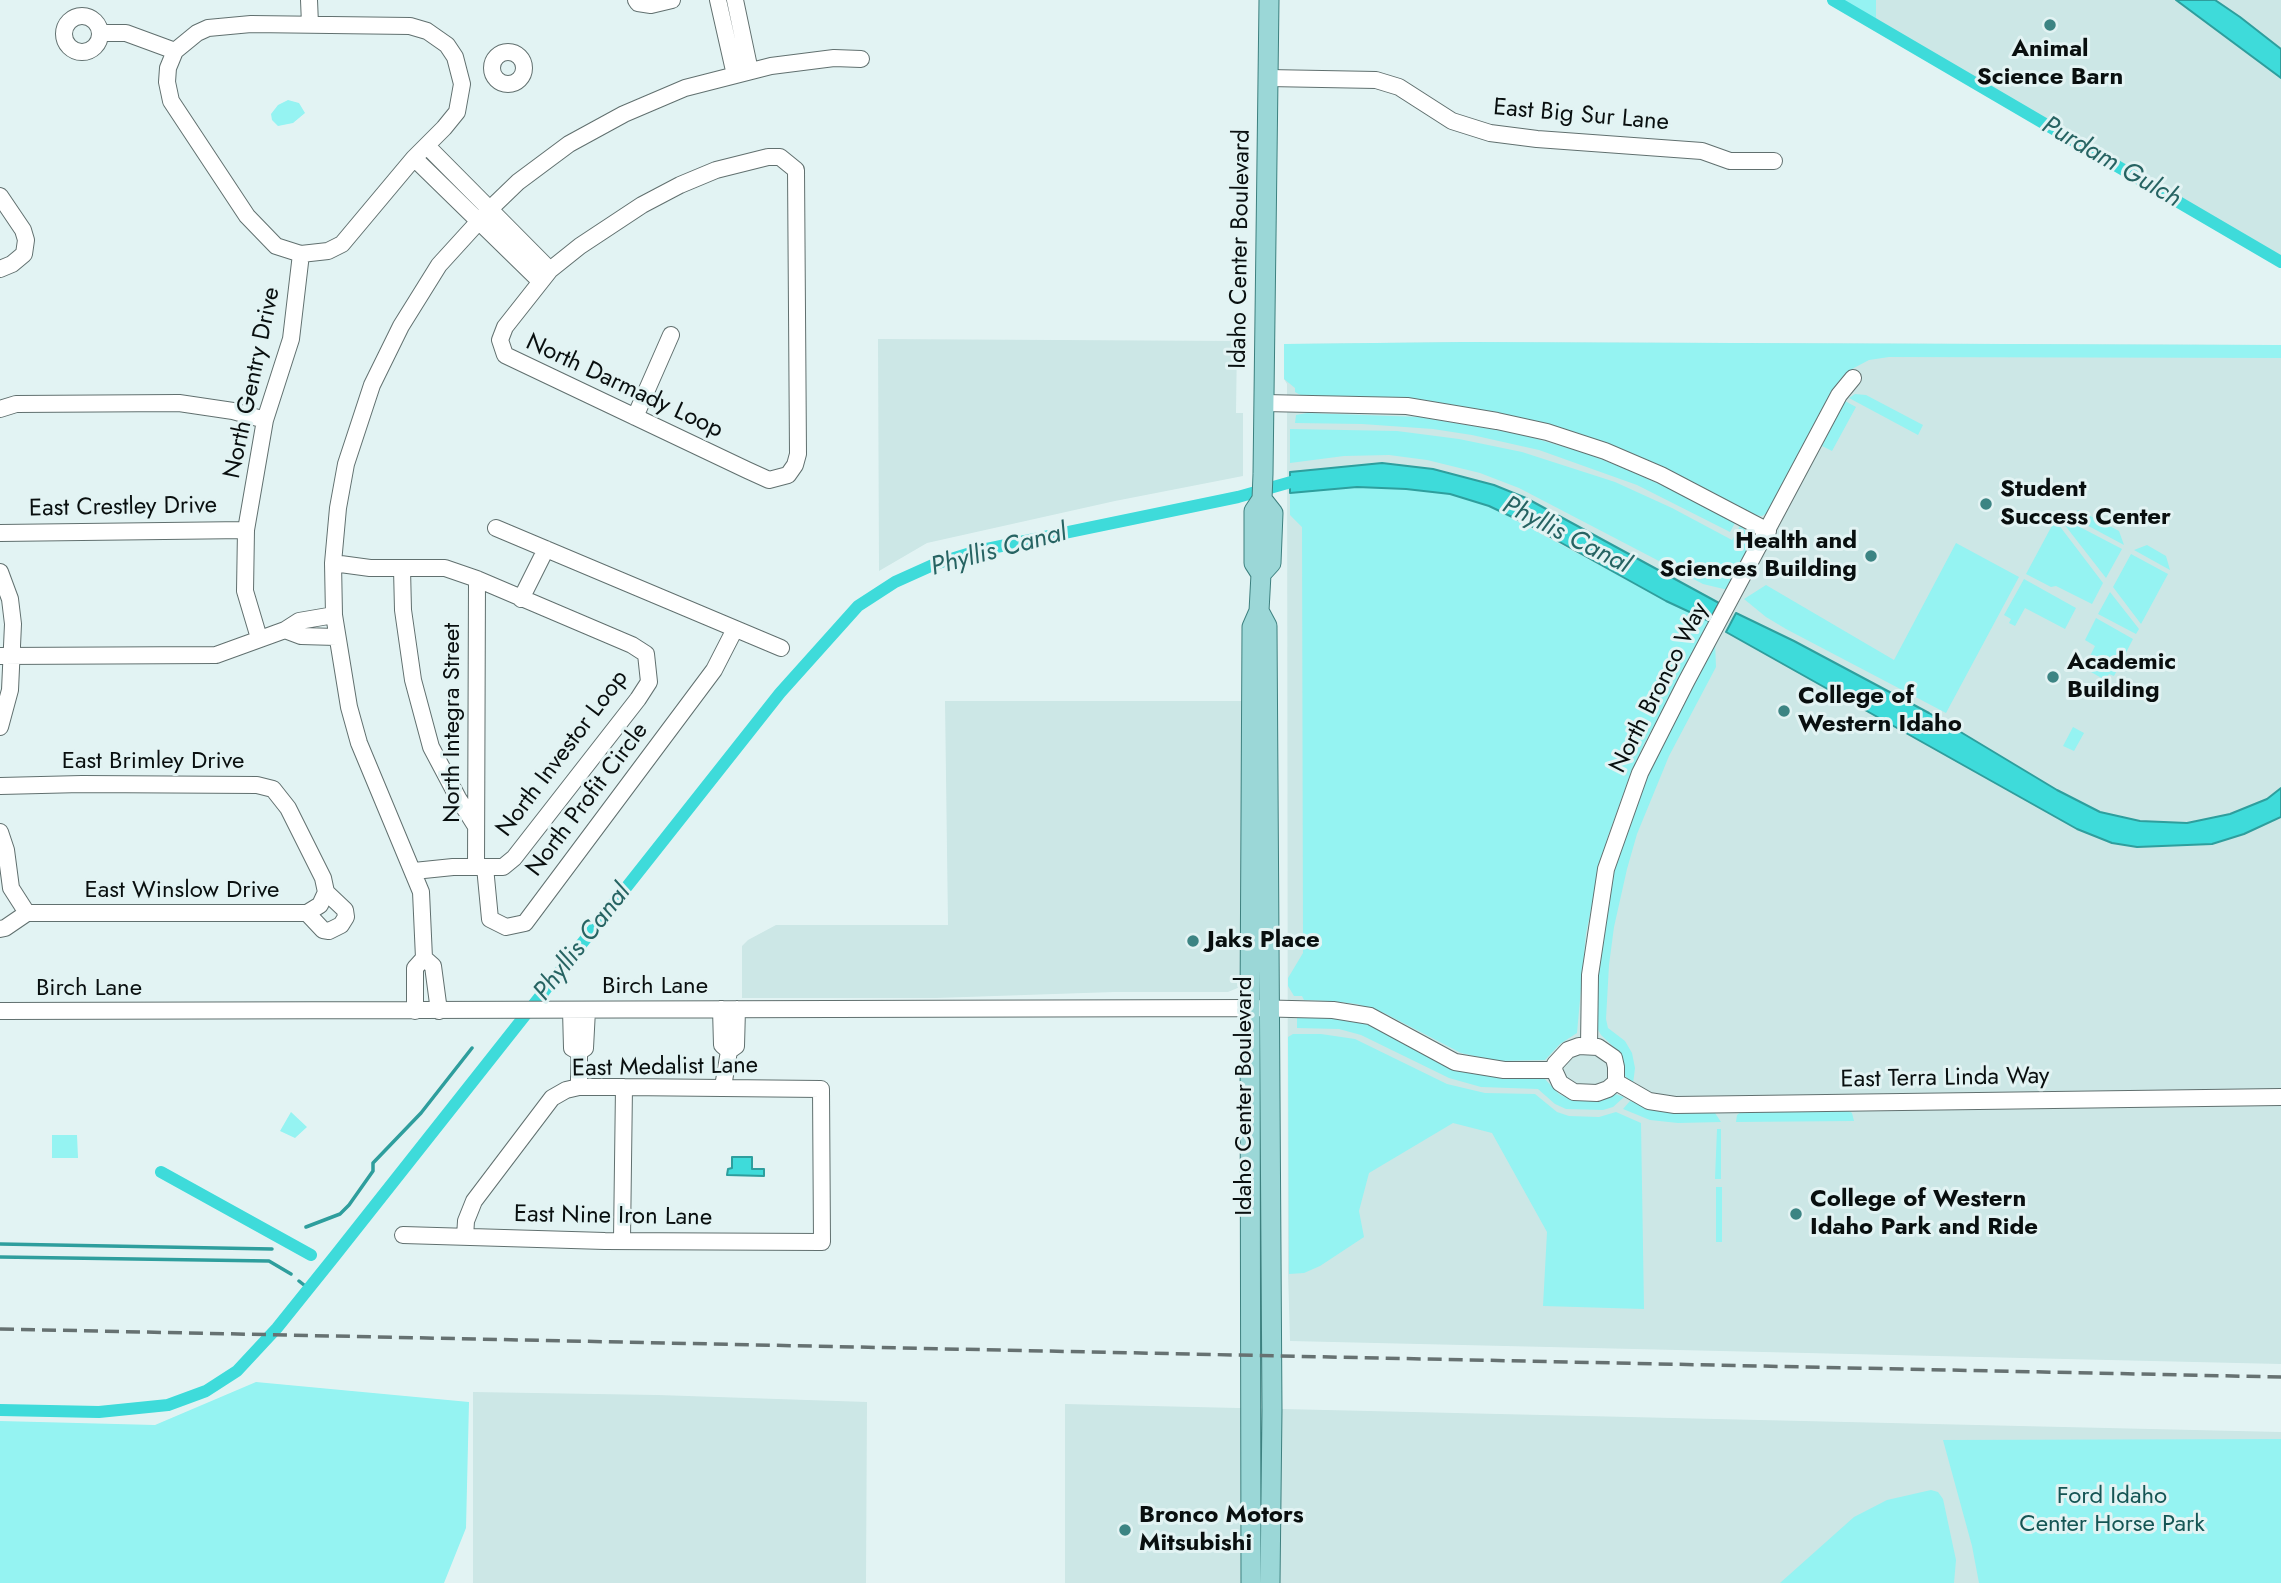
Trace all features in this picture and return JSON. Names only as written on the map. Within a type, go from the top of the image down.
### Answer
[{"type":"main road","name":"Idaho Center Boulevard","points":[[1251,1583],[1267,626],[1259,611],[1261,574],[1254,564],[1254,511],[1262,499],[1263,478],[1269,0]]},
{"type":"main road","name":"Idaho Center Boulevard","points":[[1259,1008],[1272,1396],[1270,1583]]},
{"type":"street","points":[[309,0],[310,24]]},
{"type":"street","points":[[636,0],[638,3],[652,5],[672,0]]},
{"type":"street","points":[[718,0],[742,73]]},
{"type":"street","points":[[735,0],[742,73]]},
{"type":"street","points":[[251,24],[310,24],[410,26],[427,31],[447,45],[455,57],[461,76],[461,97],[457,112],[414,158],[342,244],[328,251],[301,254],[276,246],[247,216],[171,101],[167,82],[168,68],[174,51],[208,28],[251,24]]},
{"type":"street","points":[[101,33],[127,33],[174,51]]},
{"type":"street","points":[[439,1011],[433,967],[424,958],[421,892],[359,743],[349,707],[334,615],[333,563],[338,508],[346,464],[372,385],[401,326],[439,265],[484,214],[518,183],[569,144],[624,114],[685,88],[771,66],[834,58],[862,60]]},
{"type":"street","points":[[461,76],[492,69]]},
{"type":"street","name":"East Big Sur Lane","points":[[1268,78],[1376,80],[1399,86],[1452,121],[1490,133],[1537,139],[1702,150],[1730,161],[1774,161]]},
{"type":"street","points":[[427,146],[484,214],[545,276]]},
{"type":"street","name":"North Darmady Loop","points":[[768,157],[780,157],[796,170],[798,454],[788,475],[769,480],[505,355],[500,340],[505,327],[545,276],[580,246],[642,205],[716,170],[768,157]]},
{"type":"street","points":[[414,158],[484,214]]},
{"type":"street","points":[[0,196],[23,230],[26,240],[24,254],[12,264],[0,269]]},
{"type":"street","name":"North Gentry Drive","points":[[259,638],[244,591],[246,530],[265,420],[291,339],[301,254]]},
{"type":"street","points":[[635,418],[671,335]]},
{"type":"street","name":"North Bronco Way","points":[[1589,1046],[1590,975],[1606,869],[1640,773],[1839,395],[1853,378]]},
{"type":"street","points":[[3,404],[178,403],[233,411],[265,420]]},
{"type":"street","points":[[1264,403],[1407,407],[1548,432],[1605,451],[1661,475],[1768,531]]},
{"type":"street","points":[[496,528],[780,648]]},
{"type":"street","name":"East Crestley Drive","points":[[0,533],[246,530]]},
{"type":"street","points":[[522,598],[546,549]]},
{"type":"street","name":"North Investor Loop","points":[[333,563],[370,568],[445,568],[632,645],[646,654],[649,682],[514,858],[503,867],[414,871]]},
{"type":"street","points":[[402,569],[407,645],[413,680],[431,747],[475,826]]},
{"type":"street","points":[[0,572],[10,599],[13,624],[6,656],[10,690],[0,727]]},
{"type":"street","name":"North Integra Street","points":[[477,579],[475,826],[480,867]]},
{"type":"street","points":[[6,656],[216,655],[285,630],[299,621],[334,615]]},
{"type":"street","name":"North Profit Circle","points":[[480,867],[490,919],[506,927],[524,923],[710,676],[734,629]]},
{"type":"street","points":[[285,630],[301,636],[337,637]]},
{"type":"street","name":"East Brimley Drive","points":[[0,786],[257,785],[273,789],[288,808],[323,878],[326,892]]},
{"type":"street","points":[[0,832],[6,850],[6,892],[27,913],[0,929]]},
{"type":"street","points":[[307,913],[323,930],[329,931],[341,925],[346,917],[345,910],[326,892]]},
{"type":"street","name":"East Winslow Drive","points":[[27,913],[307,913],[320,905],[326,892]]},
{"type":"street","points":[[415,1011],[415,968],[424,958]]},
{"type":"street","points":[[1259,1008],[1333,1010],[1370,1016],[1455,1062],[1504,1070],[1554,1070]]},
{"type":"street","name":"Birch Lane","points":[[0,1011],[1259,1008]]},
{"type":"street","points":[[723,1087],[729,1051],[736,1046],[729,1009]]},
{"type":"street","points":[[579,1010],[585,1048],[579,1052],[579,1087]]},
{"type":"street","points":[[1589,1046],[1598,1047],[1614,1058],[1616,1082],[1597,1093],[1574,1092],[1560,1083],[1554,1070],[1555,1064],[1568,1050],[1589,1046]]},
{"type":"street","name":"East Terra Linda Way","points":[[1616,1082],[1649,1101],[1675,1105],[2281,1097]]},
{"type":"street","name":"East Medalist Lane","points":[[465,1237],[466,1221],[474,1201],[552,1098],[566,1090],[579,1087],[723,1087],[821,1089],[822,1242]]},
{"type":"street","points":[[622,1239],[624,1087]]},
{"type":"street","name":"East Nine Iron Lane","points":[[403,1235],[822,1242]]},
{"type":"shaded area","points":[[1836,0],[2281,0],[2281,259],[1876,23]]},
{"type":"shaded area","points":[[878,339],[1237,341],[1236,413],[1243,413],[1243,476],[927,543],[879,571]]},
{"type":"shaded area","name":"College of Western Idaho","points":[[1465,342],[2281,345],[2281,1364],[1290,1341],[1287,384],[1284,379],[1284,344]]},
{"type":"shaded area","points":[[945,701],[1243,701],[1243,980],[1240,987],[1228,992],[1114,992],[936,998],[742,998],[742,946],[776,925],[948,925]]},
{"type":"shaded area","points":[[473,1392],[867,1402],[866,1583],[473,1583]]},
{"type":"shaded area","points":[[1065,1404],[2281,1432],[2281,1583],[1065,1583]]},
{"type":"green space","points":[[1836,0],[1876,0],[1876,23]]},
{"type":"green space","points":[[288,100],[299,103],[305,113],[293,123],[278,126],[272,120],[271,114],[278,105]]},
{"type":"green space","points":[[1465,342],[2281,345],[2281,358],[1889,357],[1869,360],[1852,369],[1839,381],[1769,512],[1762,516],[1754,515],[1667,469],[1582,435],[1513,416],[1408,399],[1304,397],[1295,392],[1295,388],[1284,379],[1284,344]]},
{"type":"green space","points":[[1855,394],[1866,395],[1923,425],[1918,435],[1849,398]]},
{"type":"green space","points":[[1845,401],[1856,407],[1832,451],[1822,446]]},
{"type":"green space","points":[[1307,413],[1419,417],[1520,434],[1585,453],[1621,467],[1688,497],[1735,523],[1730,532],[1637,485],[1539,450],[1433,429],[1295,423],[1296,415]]},
{"type":"green space","points":[[1290,429],[1397,431],[1459,439],[1522,452],[1615,482],[1732,540],[1740,526],[1749,533],[1751,543],[1728,590],[1703,584],[1519,488],[1480,473],[1427,460],[1389,455],[1344,456],[1290,463]]},
{"type":"green space","points":[[1357,487],[1450,494],[1489,506],[1666,601],[1709,621],[1706,627],[1708,628],[1644,744],[1607,839],[1586,933],[1577,1033],[1560,1044],[1545,1060],[1497,1061],[1461,1053],[1384,1013],[1357,1004],[1304,1000],[1302,996],[1294,996],[1288,986],[1288,978],[1303,953],[1302,527],[1290,515],[1290,493]]},
{"type":"green space","points":[[2079,510],[2119,531],[2124,545],[2068,515]]},
{"type":"green space","points":[[2057,515],[2122,549],[2106,578]]},
{"type":"green space","points":[[2055,520],[2103,583],[2092,604],[2026,574]]},
{"type":"green space","points":[[1956,543],[2019,577],[1946,713],[1786,629],[1744,599],[1766,585],[1894,660]]},
{"type":"green space","points":[[2147,545],[2166,556],[2170,570],[2134,550]]},
{"type":"green space","points":[[2131,554],[2168,574],[2141,624],[2113,587]]},
{"type":"green space","points":[[2024,579],[2076,608],[2065,629],[2025,608],[2015,626],[2009,623],[2011,619],[2004,615]]},
{"type":"green space","points":[[2110,592],[2139,629],[2136,634],[2098,614]]},
{"type":"green space","points":[[2096,618],[2133,639],[2114,676],[2109,674],[2105,680],[2084,668],[2095,646],[2085,640]]},
{"type":"green space","points":[[1715,642],[1716,667],[1669,756],[1637,834],[1614,927],[1606,1019],[1608,1028],[1625,1041],[1632,1053],[1635,1068],[1633,1084],[1625,1076],[1619,1052],[1601,1035],[1596,1026],[1596,978],[1612,880],[1641,792],[1665,738]]},
{"type":"green space","points":[[2073,727],[2084,733],[2074,751],[2063,746]]},
{"type":"green space","points":[[1297,1017],[1333,1017],[1366,1024],[1471,1073],[1543,1077],[1559,1094],[1570,1099],[1615,1094],[1624,1097],[1613,1107],[1603,1110],[1566,1109],[1555,1104],[1538,1089],[1481,1087],[1449,1078],[1361,1035],[1339,1029],[1297,1028]]},
{"type":"green space","points":[[1293,1034],[1321,1034],[1355,1039],[1447,1084],[1485,1093],[1535,1094],[1557,1112],[1569,1116],[1599,1117],[1616,1112],[1641,1123],[1644,1309],[1543,1306],[1547,1232],[1492,1133],[1453,1123],[1369,1173],[1359,1211],[1364,1237],[1320,1266],[1304,1273],[1289,1274],[1288,1037]]},
{"type":"green space","points":[[1630,1101],[1662,1111],[1715,1113],[1721,1122],[1678,1123],[1650,1120],[1623,1109]]},
{"type":"green space","points":[[1847,1110],[1852,1113],[1854,1121],[1736,1122],[1737,1115],[1741,1112]]},
{"type":"green space","points":[[291,1112],[307,1127],[295,1138],[280,1131]]},
{"type":"green space","points":[[1717,1129],[1721,1129],[1721,1179],[1715,1179]]},
{"type":"green space","points":[[52,1135],[77,1135],[78,1158],[52,1158]]},
{"type":"green space","points":[[1716,1187],[1722,1187],[1722,1242],[1716,1242]]},
{"type":"green space","points":[[256,1382],[469,1402],[466,1528],[444,1583],[0,1583],[0,1421],[155,1425]]},
{"type":"green space","name":"Ford Idaho Center Horse Park","points":[[2281,1439],[2281,1583],[1979,1583],[1972,1546],[1943,1440]]},
{"type":"green space","points":[[1931,1490],[1938,1492],[1943,1499],[1956,1560],[1954,1583],[1780,1583],[1854,1517],[1887,1500]]},
{"type":"water","points":[[2176,0],[2215,0],[2240,17],[2281,49],[2281,78]]},
{"type":"water","points":[[1382,463],[1433,469],[1494,485],[1526,498],[1719,603],[1709,621],[1666,601],[1529,525],[1489,506],[1450,494],[1357,487],[1290,493],[1290,472]]},
{"type":"water","points":[[1736,613],[1929,713],[2057,790],[2100,812],[2140,821],[2187,823],[2230,814],[2267,799],[2281,788],[2281,817],[2244,834],[2212,844],[2137,847],[2112,843],[2077,829],[1726,632]]},
{"type":"water","points":[[732,1157],[752,1157],[752,1169],[764,1169],[764,1176],[727,1175],[728,1169],[732,1168]]},
{"type":"waterway","name":"Purdam Gulch","points":[[1833,0],[2281,262]]},
{"type":"waterway","name":"Phyllis Canal","points":[[0,1410],[99,1412],[168,1405],[206,1391],[237,1371],[277,1328],[334,1257],[780,693],[858,606],[895,582],[935,564],[977,551],[1238,497],[1291,482],[1307,481]]},
{"type":"waterway","points":[[306,1227],[340,1214],[349,1205],[373,1171],[373,1163],[421,1113],[472,1048]]},
{"type":"waterway","points":[[161,1172],[311,1255]]},
{"type":"waterway","points":[[0,1244],[272,1249]]},
{"type":"waterway","points":[[0,1257],[269,1261],[291,1274]]},
{"type":"waterway","points":[[299,1281],[309,1289]]},
{"type":"railway","points":[[0,1329],[2281,1377]]},
{"type":"place","name":"Animal Science Barn","points":[[2050,25]]},
{"type":"place","name":"Student Success Center","points":[[1986,504]]},
{"type":"place","name":"Health and Sciences Building","points":[[1871,556]]},
{"type":"place","name":"Academic Building","points":[[2053,677]]},
{"type":"place","name":"College of Western Idaho","points":[[1784,711]]},
{"type":"place","name":"Jaks Place","points":[[1193,941]]},
{"type":"place","name":"College of Western Idaho Park and Ride","points":[[1796,1214]]},
{"type":"place","name":"Bronco Motors Mitsubishi","points":[[1125,1530]]}]
